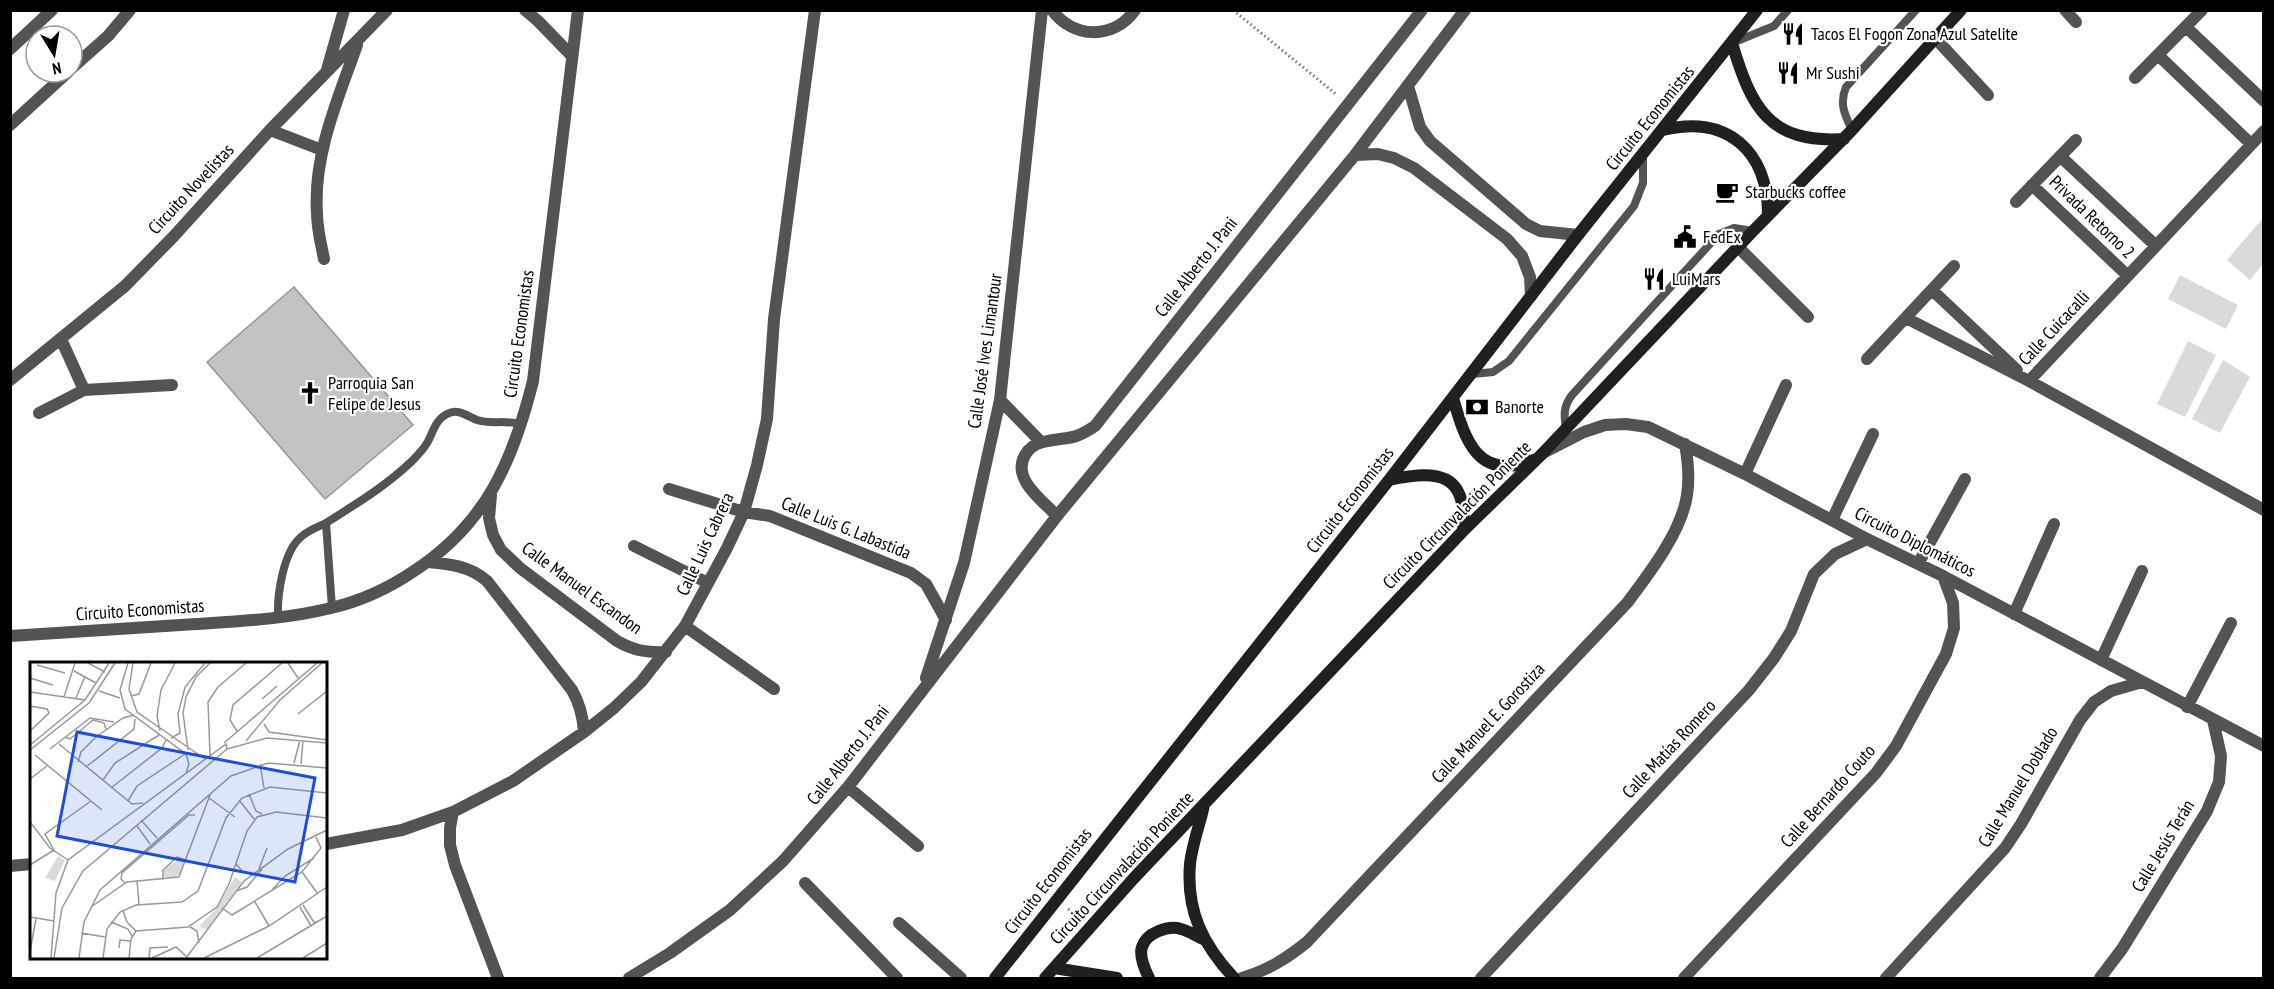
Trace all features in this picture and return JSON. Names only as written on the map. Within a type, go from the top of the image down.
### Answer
[{"type":"main road","name":"Circuito Economistas","points":[[994,978],[1473,374],[1578,235],[1757,10]]},
{"type":"main road","name":"Circuito Circunvalación Poniente","points":[[1045,978],[1204,804],[1463,531],[1542,454],[1768,215],[1848,134],[1961,10]]},
{"type":"main road","points":[[1732,43],[1750,95],[1771,122],[1792,133],[1809,138],[1848,134]]},
{"type":"main road","points":[[1663,130],[1695,125],[1726,134],[1740,143],[1760,167],[1766,183],[1768,215]]},
{"type":"main road","points":[[1454,398],[1466,438],[1471,447],[1484,459],[1501,465],[1512,465],[1523,464],[1542,454]]},
{"type":"main road","points":[[1389,480],[1410,476],[1445,477],[1453,483],[1460,498],[1465,515],[1463,531]]},
{"type":"main road","points":[[1204,804],[1190,864],[1192,900],[1203,939],[1215,959],[1234,978]]},
{"type":"main road","points":[[1149,978],[1142,961],[1142,947],[1150,936],[1166,928],[1180,928],[1203,939]]},
{"type":"main road","points":[[1054,968],[1117,978]]},
{"type":"street","points":[[10,49],[52,10]]},
{"type":"street","points":[[84,57],[108,36],[130,10]]},
{"type":"street","points":[[327,72],[344,10]]},
{"type":"street","name":"Circuito Novelistas","points":[[10,380],[125,285],[174,236],[270,130],[387,10]]},
{"type":"street","points":[[525,10],[572,57]]},
{"type":"street","name":"Circuito Economistas","points":[[10,636],[278,618],[332,608],[354,602],[395,583],[428,562],[467,527],[491,493],[508,459],[522,425],[533,381],[578,10]]},
{"type":"street","name":"Calle Luis Cabrera","points":[[327,844],[402,830],[453,812],[513,781],[584,732],[641,682],[685,626],[744,512],[767,419],[774,319],[815,10]]},
{"type":"street","name":"Calle José Ives Limantour","points":[[923,688],[964,563],[1000,400],[1042,10]]},
{"type":"street","points":[[1052,10],[1058,18],[1072,28],[1092,33],[1113,29],[1129,18],[1135,10]]},
{"type":"street","name":"Calle Alberto J. Pani","points":[[1041,442],[1073,438],[1095,426],[1422,10]]},
{"type":"street","name":"Calle Alberto J. Pani","points":[[629,978],[670,953],[730,910],[783,861],[848,787],[1057,516],[1355,155],[1465,10]]},
{"type":"street","points":[[2065,10],[2076,22]]},
{"type":"street","points":[[2135,78],[2202,10]]},
{"type":"street","points":[[2186,27],[2264,101]]},
{"type":"street","points":[[1935,38],[1988,94]]},
{"type":"street","points":[[324,259],[317,214],[317,183],[322,150],[357,42]]},
{"type":"street","points":[[2158,56],[2251,144]]},
{"type":"street","points":[[10,125],[55,84]]},
{"type":"street","points":[[1408,86],[1420,127],[1439,149],[1526,224],[1540,231],[1578,235]]},
{"type":"street","points":[[270,130],[322,150]]},
{"type":"street","name":"Calle Cuicacalli","points":[[2264,131],[2029,381],[2264,510]]},
{"type":"street","points":[[2016,202],[2076,140]]},
{"type":"street","points":[[1355,155],[1378,154],[1394,158],[1414,168],[1507,239],[1522,256],[1530,277],[1531,296]]},
{"type":"street","name":"Privada Retorno 2","points":[[2060,156],[2155,245]]},
{"type":"street","name":"Privada Retorno 2","points":[[2032,185],[2127,275]]},
{"type":"street","points":[[1739,248],[1808,317]]},
{"type":"street","points":[[1867,360],[1954,266]]},
{"type":"street","points":[[1932,290],[2029,381]]},
{"type":"street","points":[[1906,318],[2029,381]]},
{"type":"street","points":[[61,339],[84,390]]},
{"type":"street","points":[[39,413],[84,390],[172,385]]},
{"type":"street","points":[[1745,474],[1786,385]]},
{"type":"street","points":[[1000,400],[1041,442],[1029,448],[1023,459],[1021,468],[1023,478],[1057,516]]},
{"type":"street","name":"Circuito Diplomáticos","points":[[1542,454],[1584,432],[1605,425],[1626,424],[1648,427],[1943,576],[2264,746]]},
{"type":"street","points":[[1832,520],[1873,434]]},
{"type":"street","name":"Calle Manuel E. Gorostiza","points":[[1242,978],[1266,971],[1307,942],[1627,603],[1648,575],[1678,524],[1687,496],[1689,470],[1685,444]]},
{"type":"street","points":[[1918,564],[1965,479]]},
{"type":"street","name":"Calle Luis G. Labastida","points":[[669,489],[744,512],[770,516],[911,573],[926,584],[946,620]]},
{"type":"street","name":"Calle Manuel Escandon","points":[[491,493],[489,518],[493,535],[501,550],[520,568],[616,641],[633,650],[650,653],[666,652]]},
{"type":"street","points":[[2014,614],[2054,524]]},
{"type":"street","name":"Calle Matías Romero","points":[[1481,978],[1749,690],[1774,658],[1791,630],[1814,574],[1835,554],[1867,539]]},
{"type":"street","points":[[634,546],[708,583]]},
{"type":"street","points":[[428,562],[465,568],[479,573],[487,581],[572,690],[579,702],[584,732]]},
{"type":"street","points":[[2101,660],[2142,571]]},
{"type":"street","name":"Calle Bernardo Couto","points":[[1684,978],[1876,773],[1896,746],[1946,654],[1954,628],[1953,603],[1943,576]]},
{"type":"street","points":[[2187,707],[2230,623]]},
{"type":"street","points":[[685,626],[774,689]]},
{"type":"street","name":"Calle Manuel Doblado","points":[[1886,978],[2006,848],[2080,720],[2094,702],[2111,691],[2142,682]]},
{"type":"street","name":"Calle Jesús Terán","points":[[2100,978],[2122,949],[2207,811],[2219,782],[2221,756],[2213,720]]},
{"type":"street","points":[[848,787],[918,846]]},
{"type":"street","points":[[453,812],[450,845],[455,865],[498,978]]},
{"type":"street","points":[[10,866],[30,864]]},
{"type":"street","points":[[805,883],[897,978]]},
{"type":"street","points":[[899,923],[961,978]]},
{"type":"lane","name":"Circuito Economistas","points":[[1732,43],[1773,26],[1788,10]]},
{"type":"lane","points":[[1848,134],[1842,96],[1846,87],[1916,10]]},
{"type":"lane","points":[[1473,374],[1493,372],[1509,360],[1634,206],[1643,183],[1643,156]]},
{"type":"lane","points":[[1566,429],[1565,404],[1572,395],[1719,234],[1734,228],[1753,231]]},
{"type":"lane","points":[[278,618],[278,600],[289,553],[301,536],[326,523],[398,475],[421,451],[435,424],[447,413],[461,412],[479,421],[512,421],[522,425]]},
{"type":"lane","points":[[326,523],[332,608]]},
{"type":"path","points":[[1233,10],[1330,89]]},
{"type":"path","points":[[1056,900],[1091,926]]},
{"type":"shaded area","points":[[2263,218],[2263,264],[2250,280],[2227,260]]},
{"type":"shaded area","points":[[2180,275],[2238,305],[2226,329],[2168,299]]},
{"type":"shaded area","points":[[2188,341],[2216,355],[2185,417],[2157,404]]},
{"type":"shaded area","points":[[2223,360],[2250,377],[2220,433],[2192,419]]},
{"type":"building","name":"Parroquia San Felipe de Jesus","points":[[294,287],[413,425],[325,499],[207,362]]},
{"type":"place","name":"Tacos El Fogon Zona Azul Satelite","points":[[1793,34]]},
{"type":"place","name":"Mr Sushi","points":[[1788,73]]},
{"type":"place","name":"Starbucks coffee","points":[[1727,192]]},
{"type":"place","name":"FedEx","points":[[1685,237]]},
{"type":"place","name":"LuiMars","points":[[1654,279]]},
{"type":"place","name":"Parroquia San Felipe de Jesus","points":[[310,393]]},
{"type":"place","name":"Banorte","points":[[1477,407]]}]
